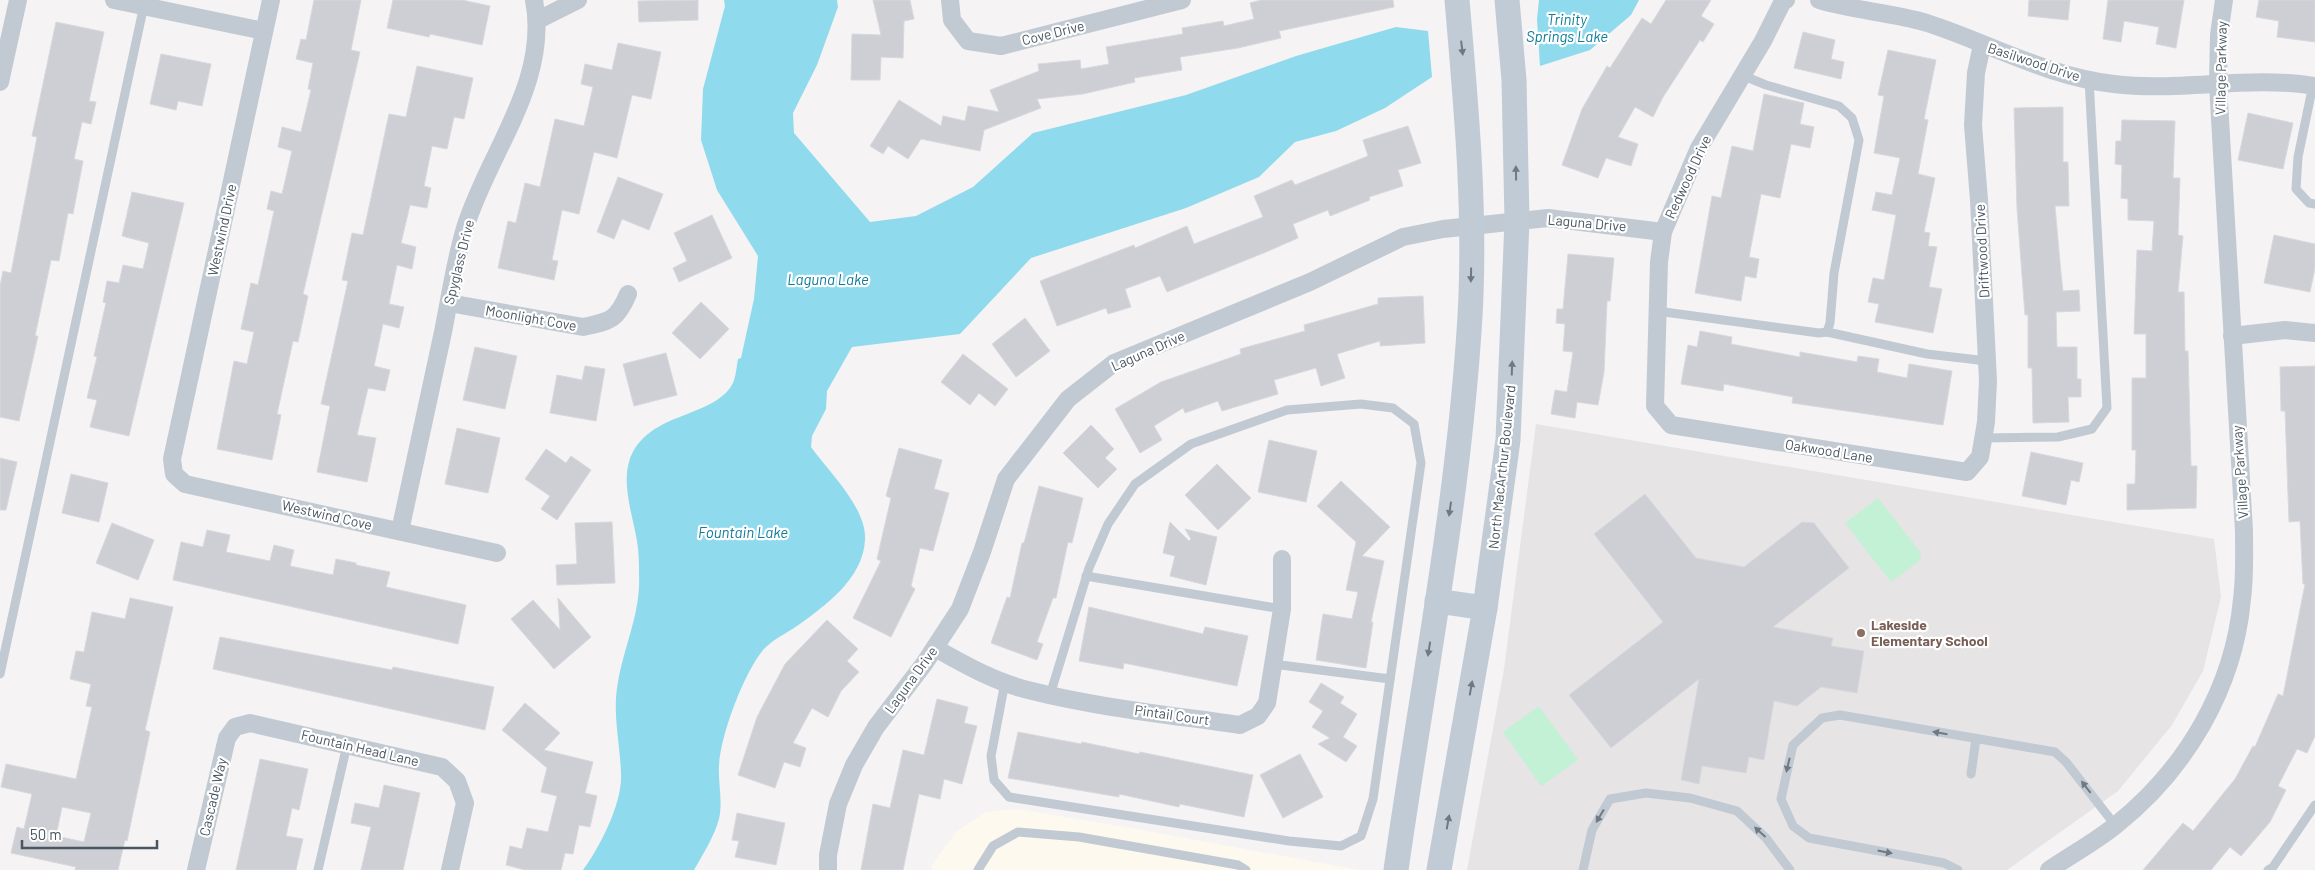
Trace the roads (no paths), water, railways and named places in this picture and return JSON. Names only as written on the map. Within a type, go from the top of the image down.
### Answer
[{"type":"main road","points":[[1396,870],[1457,460],[1470,316],[1472,226],[1467,100],[1457,0]]},
{"type":"main road","name":"North MacArthur Boulevard","points":[[1440,870],[1485,608],[1508,440],[1517,221],[1514,80],[1507,0]]},
{"type":"main road","points":[[1437,601],[1485,608]]},
{"type":"street","points":[[0,82],[18,0]]},
{"type":"street","points":[[114,0],[145,3],[264,31]]},
{"type":"street","name":"Westwind Drive","points":[[172,459],[271,0]]},
{"type":"street","name":"Spyglass Drive","points":[[400,531],[465,228],[487,170],[523,100],[533,58],[538,20],[534,0]]},
{"type":"street","points":[[538,20],[578,0]]},
{"type":"street","name":"Cove Drive","points":[[950,0],[952,20],[968,41],[1000,46],[1182,0]]},
{"type":"street","name":"Basilwood Drive","points":[[1819,0],[1896,14],[2065,75],[2089,80],[2156,87],[2284,81],[2314,86]]},
{"type":"street","name":"Village Parkway","points":[[2049,870],[2115,826],[2160,785],[2208,718],[2223,684],[2234,643],[2242,600],[2244,531],[2218,84],[2219,35],[2224,0]]},
{"type":"street","name":"Redwood Drive","points":[[1671,425],[1654,406],[1657,311],[1663,232],[1699,148],[1744,76],[1784,1]]},
{"type":"street","name":"Driftwood Drive","points":[[1980,457],[1986,422],[1987,361],[1979,200],[1973,125],[1976,73],[1982,45]]},
{"type":"street","name":"Laguna Drive","points":[[828,870],[828,855],[838,804],[854,765],[876,727],[935,648],[960,609],[982,552],[1006,479],[1068,399],[1114,363],[1310,282],[1403,237],[1472,226],[1548,218],[1663,232]]},
{"type":"street","name":"Moonlight Cove","points":[[449,302],[583,327],[604,323],[620,313],[628,294]]},
{"type":"street","points":[[2232,336],[2285,330],[2315,333]]},
{"type":"street","name":"Oakwood Lane","points":[[1671,425],[1967,472],[1980,457]]},
{"type":"street","name":"Westwind Cove","points":[[172,459],[174,474],[185,484],[497,553]]},
{"type":"street","name":"Pintail Court","points":[[935,648],[976,671],[1031,691],[1097,704],[1240,725],[1258,716],[1267,703],[1282,609],[1282,559]]},
{"type":"street","name":"Fountain Head Lane","points":[[235,727],[250,723],[442,767],[457,780],[465,803],[450,870]]},
{"type":"street","name":"Cascade Way","points":[[196,870],[227,738],[235,727]]},
{"type":"lane","points":[[0,674],[145,3]]},
{"type":"lane","points":[[1744,76],[1766,85],[1838,106],[1852,118],[1859,140],[1834,274],[1830,323],[1827,332]]},
{"type":"lane","points":[[1983,438],[2058,436],[2092,429],[2108,408],[2089,80]]},
{"type":"lane","points":[[2314,86],[2298,157],[2296,189],[2309,203],[2315,204]]},
{"type":"lane","points":[[1657,311],[1827,332],[1927,354],[1987,361]]},
{"type":"lane","points":[[1005,682],[991,756],[994,780],[1009,797],[1290,841],[1341,846],[1361,836],[1373,799],[1420,463],[1414,424],[1393,408],[1361,404],[1287,410],[1191,444],[1135,484],[1108,524],[1086,576],[1050,695]]},
{"type":"lane","points":[[1086,576],[1282,609]]},
{"type":"lane","points":[[1273,664],[1390,679]]},
{"type":"lane","points":[[1958,870],[1944,863],[1809,838],[1793,826],[1781,799],[1793,745],[1822,718],[1840,715],[2055,752],[2066,762],[2115,826]]},
{"type":"lane","points":[[1972,774],[1976,739]]},
{"type":"lane","points":[[318,870],[347,745]]},
{"type":"lane","points":[[1583,870],[1592,830],[1610,799],[1646,793],[1690,798],[1737,811],[1766,838],[1790,870]]},
{"type":"lane","points":[[2268,870],[2273,867],[2315,805]]},
{"type":"lane","points":[[978,870],[993,846],[1018,832],[1079,837],[1238,865],[1246,870]]},
{"type":"water","points":[[724,0],[837,0],[838,7],[817,65],[793,113],[794,133],[870,222],[916,216],[973,187],[1033,133],[1186,95],[1296,56],[1396,27],[1428,31],[1432,77],[1385,108],[1336,131],[1295,142],[1259,177],[1186,208],[1031,258],[960,334],[852,347],[827,391],[826,409],[812,436],[811,447],[846,491],[860,515],[865,540],[863,554],[857,567],[841,590],[830,600],[808,618],[767,646],[748,674],[734,705],[720,753],[721,806],[719,819],[711,839],[694,870],[583,870],[609,824],[621,785],[616,694],[635,616],[639,589],[638,545],[627,491],[629,462],[637,446],[648,434],[661,425],[707,406],[720,398],[730,388],[735,378],[738,359],[741,358],[754,299],[758,256],[717,190],[701,140],[703,89],[725,6]]},
{"type":"water","name":"Trinity Springs Lake","points":[[1539,0],[1639,0],[1631,15],[1590,50],[1540,66],[1537,19]]},
{"type":"place","name":"Lakeside Elementary School","points":[[1861,633]]},
{"type":"water label","name":"Laguna Lake","points":[[828,280]]},
{"type":"water label","name":"Fountain Lake","points":[[743,533]]}]
